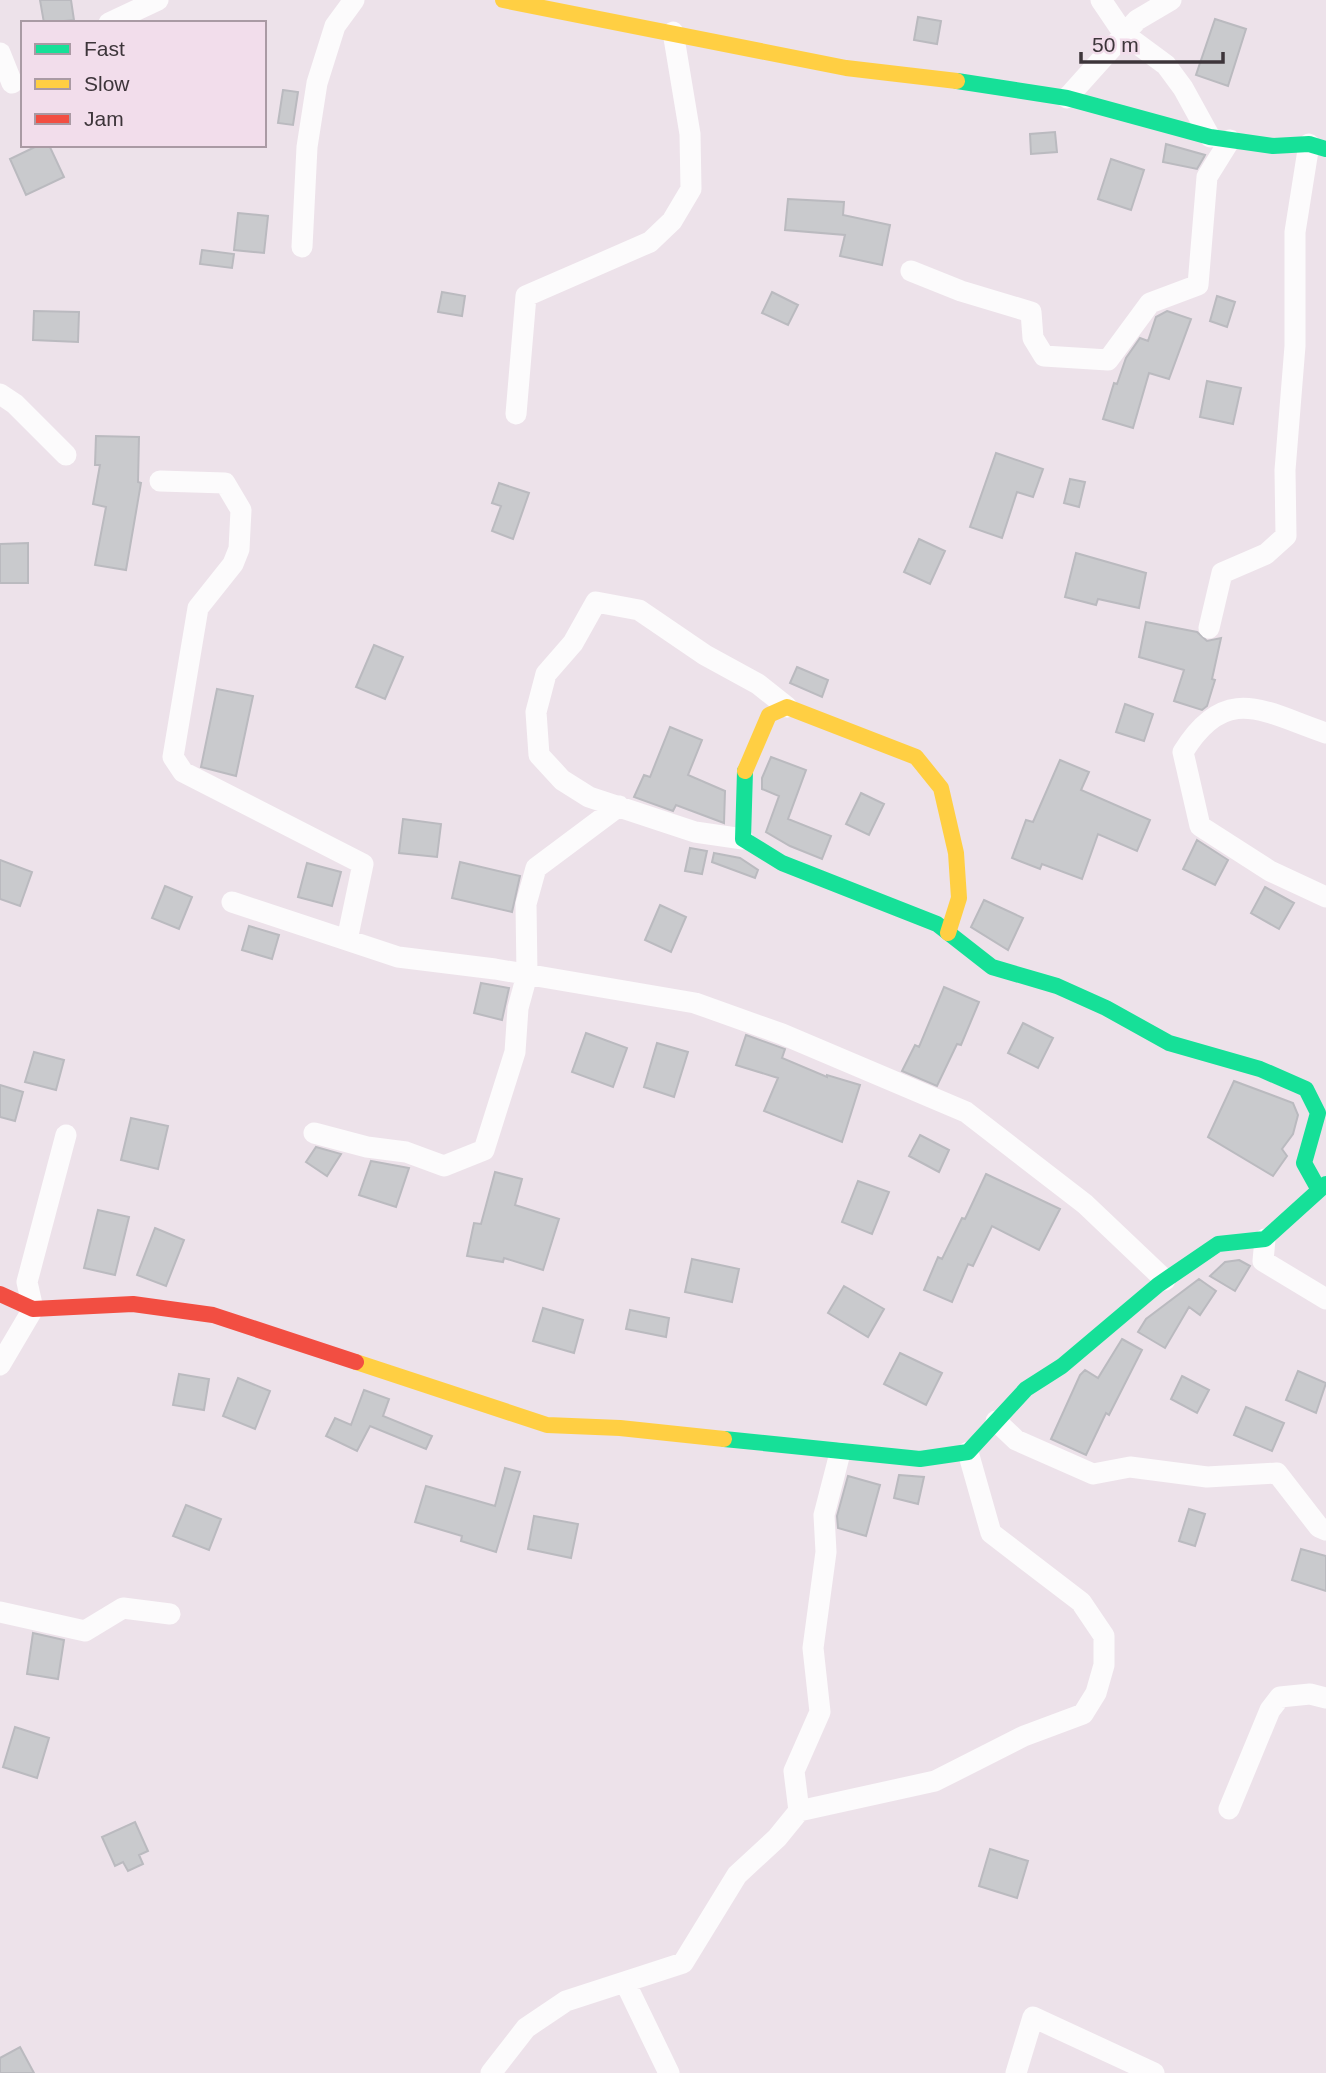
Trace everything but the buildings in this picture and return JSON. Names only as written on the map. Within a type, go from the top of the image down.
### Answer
[{"type":"street","points":[[113,21],[158,0]]},
{"type":"street","points":[[302,247],[307,147],[317,83],[335,26],[354,0]]},
{"type":"street","points":[[503,0],[542,5],[846,68],[914,75],[1067,98],[1220,138],[1273,146],[1317,147],[1295,232],[1295,346],[1285,470],[1286,536],[1265,554],[1222,573],[1209,628]]},
{"type":"street","points":[[1101,0],[1124,34],[1166,65],[1220,138]]},
{"type":"street","points":[[1067,98],[1137,20],[1171,0]]},
{"type":"street","points":[[516,414],[526,296],[650,242],[672,221],[691,189],[690,134],[673,32]]},
{"type":"street","points":[[0,54],[11,82]]},
{"type":"street","points":[[911,271],[961,291],[1031,312],[1032,338],[1044,356],[1108,360],[1150,303],[1198,285],[1207,177],[1220,138]]},
{"type":"street","points":[[0,394],[15,404],[66,455]]},
{"type":"street","points":[[160,481],[225,483],[241,510],[239,549],[233,564],[198,608],[173,758],[183,772],[363,864],[347,940]]},
{"type":"street","points":[[0,1294],[33,1309],[133,1304],[213,1315],[547,1425],[620,1428],[840,1453],[920,1459],[968,1452],[1026,1389],[1062,1366],[1165,1280],[1218,1244],[1265,1239],[1323,1187],[1304,1163],[1318,1113],[1306,1089],[1261,1069],[1169,1043],[1106,1008],[1057,986],[992,967],[948,933],[937,924],[782,863],[743,839],[695,832],[589,797],[562,780],[539,755],[536,712],[546,674],[573,643],[596,601],[639,610],[705,655],[758,684],[787,707],[916,757],[941,788],[956,853],[958,898],[948,933]]},
{"type":"street","points":[[743,839],[744,774],[769,715],[787,707]]},
{"type":"street","points":[[1326,733],[1265,711],[1236,707],[1198,727],[1183,752],[1200,826],[1270,871],[1326,897]]},
{"type":"street","points":[[314,1133],[367,1147],[406,1152],[444,1166],[484,1150],[515,1052],[518,1008],[527,975],[526,904],[537,869],[619,806]]},
{"type":"street","points":[[232,902],[398,957],[695,1003],[782,1034],[965,1112],[1085,1204],[1165,1280]]},
{"type":"street","points":[[0,1365],[33,1309],[27,1282],[66,1135]]},
{"type":"street","points":[[1265,1239],[1263,1261],[1326,1299]]},
{"type":"street","points":[[996,1421],[1016,1440],[1093,1474],[1130,1467],[1207,1477],[1276,1473],[1319,1527],[1326,1530]]},
{"type":"street","points":[[492,2073],[526,2028],[566,2001],[683,1963],[737,1875],[777,1838],[799,1811],[935,1781],[1024,1735],[1083,1714],[1096,1693],[1104,1665],[1104,1636],[1081,1602],[991,1533],[968,1452]]},
{"type":"street","points":[[799,1811],[794,1771],[820,1712],[813,1648],[825,1552],[824,1515],[840,1453]]},
{"type":"street","points":[[0,1612],[85,1631],[123,1608],[170,1614]]},
{"type":"street","points":[[1229,1809],[1270,1710],[1280,1696],[1310,1694],[1326,1698]]},
{"type":"street","points":[[625,1982],[669,2073]]},
{"type":"street","points":[[1016,2073],[1033,2017],[1154,2073]]},
{"type":"traffic: fast","points":[[957,81],[1067,98],[1210,137],[1273,146],[1309,144],[1326,149]]},
{"type":"traffic: fast","points":[[745,771],[743,839],[782,863],[937,924],[992,967],[1057,986],[1106,1008],[1169,1043],[1260,1069],[1306,1089],[1318,1113],[1304,1163],[1319,1190]]},
{"type":"traffic: fast","points":[[724,1439],[920,1459],[968,1452],[1026,1389],[1062,1366],[1158,1285],[1218,1244],[1265,1239],[1326,1184]]},
{"type":"traffic: slow","points":[[503,0],[846,68],[957,81]]},
{"type":"traffic: slow","points":[[745,771],[769,715],[787,707],[916,757],[941,788],[956,853],[959,898],[948,933]]},
{"type":"traffic: slow","points":[[356,1362],[547,1425],[620,1428],[724,1439]]},
{"type":"traffic: jam","points":[[0,1294],[33,1309],[133,1304],[213,1315],[356,1362]]}]
